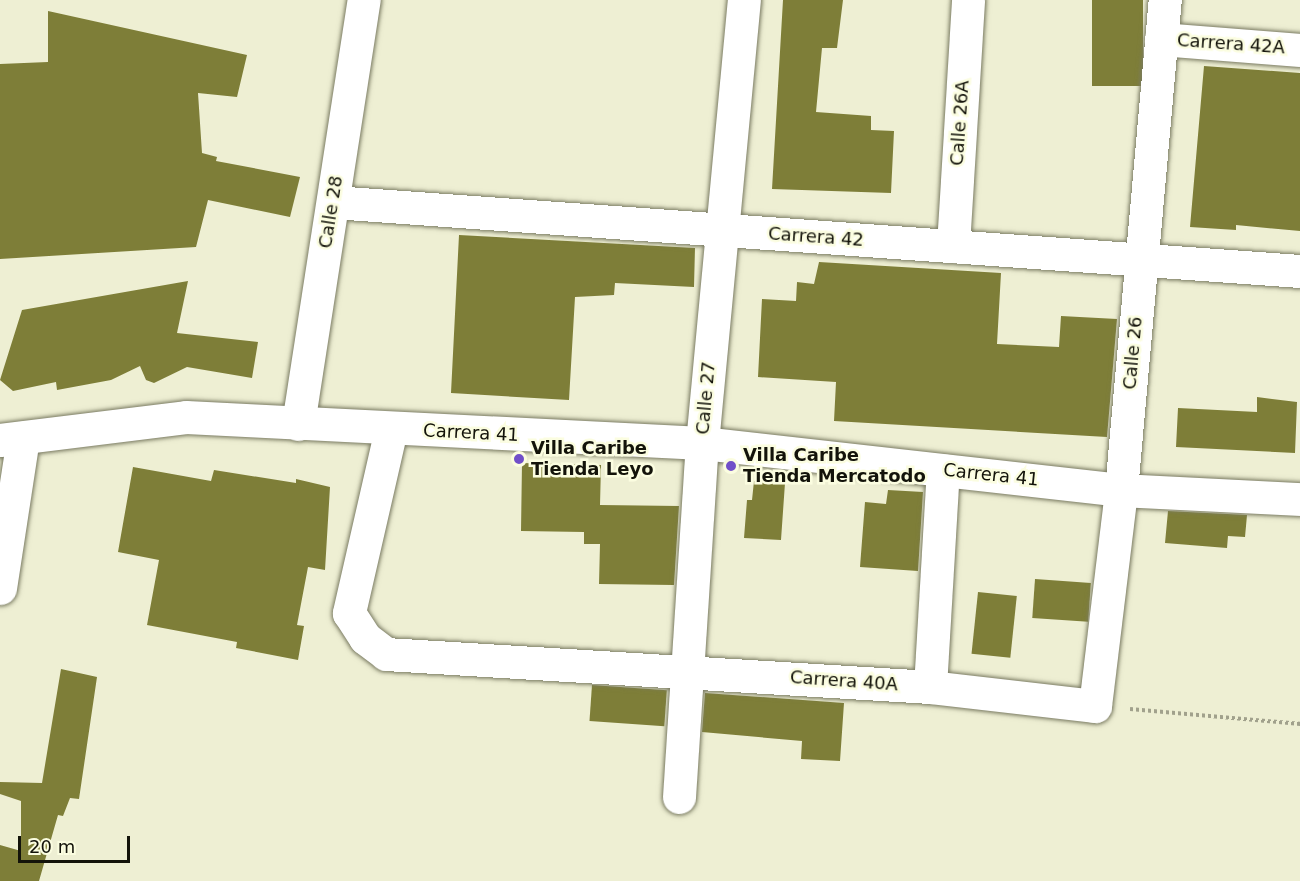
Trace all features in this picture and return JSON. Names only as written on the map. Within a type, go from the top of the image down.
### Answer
[{"type":"street","name":"Calle 28","points":[[298,424],[364,0]]},
{"type":"street","name":"Calle 27","points":[[679,798],[702,443],[744,0]]},
{"type":"street","name":"Calle 26A","points":[[952,246],[968,0]]},
{"type":"street","name":"Calle 26","points":[[1095,706],[1121,490],[1165,0]]},
{"type":"street","name":"Carrera 42A","points":[[1161,39],[1300,50]]},
{"type":"street","name":"Carrera 42","points":[[333,202],[1300,271]]},
{"type":"street","name":"Carrera 41","points":[[11,439],[186,417],[702,443],[1121,490],[1300,499]]},
{"type":"street","name":"Carrera 40A","points":[[391,429],[349,613],[365,638],[386,654],[930,687],[1095,706]]},
{"type":"street","points":[[0,588],[11,439]]},
{"type":"street","points":[[930,687],[943,470]]},
{"type":"path","points":[[1095,706],[1300,724]]},
{"type":"building","points":[[783,0],[843,0],[837,48],[822,48],[816,112],[871,116],[871,130],[894,131],[891,193],[772,189]]},
{"type":"building","points":[[1092,0],[1143,0],[1143,86],[1092,86]]},
{"type":"building","points":[[48,11],[247,55],[237,97],[198,93],[202,153],[217,157],[216,161],[300,177],[290,217],[208,200],[196,247],[0,259],[0,64],[48,62]]},
{"type":"building","points":[[1204,66],[1300,73],[1300,231],[1236,225],[1236,230],[1190,227]]},
{"type":"building","points":[[459,235],[695,248],[694,287],[615,283],[614,295],[575,297],[569,400],[451,393]]},
{"type":"building","points":[[819,262],[1001,273],[997,344],[1059,347],[1061,316],[1117,319],[1107,437],[834,421],[836,382],[758,377],[762,299],[796,301],[797,282],[814,284]]},
{"type":"building","points":[[188,281],[177,333],[258,342],[252,378],[187,367],[154,383],[146,380],[140,366],[111,380],[57,390],[56,382],[13,391],[0,380],[22,310]]},
{"type":"building","points":[[1257,397],[1297,402],[1295,453],[1176,447],[1178,408],[1257,412]]},
{"type":"building","points":[[522,463],[601,465],[600,505],[679,506],[674,585],[599,584],[600,544],[584,544],[584,532],[521,531]]},
{"type":"building","points":[[133,467],[211,481],[214,470],[296,483],[296,479],[330,487],[325,570],[308,567],[297,625],[304,626],[298,660],[236,648],[237,642],[147,625],[159,560],[118,552]]},
{"type":"building","points":[[754,481],[785,483],[781,540],[744,538],[747,500],[752,500]]},
{"type":"building","points":[[888,490],[923,492],[918,571],[860,567],[865,502],[886,504]]},
{"type":"building","points":[[1168,511],[1247,515],[1245,537],[1228,536],[1227,548],[1165,543]]},
{"type":"building","points":[[1035,579],[1091,583],[1088,622],[1032,618]]},
{"type":"building","points":[[978,592],[1017,596],[1010,658],[972,654]]},
{"type":"building","points":[[61,669],[97,677],[79,799],[70,798],[63,816],[58,815],[39,881],[0,881],[0,845],[21,851],[21,801],[0,794],[0,782],[42,783]]},
{"type":"building","points":[[592,685],[667,690],[664,726],[589,721]]},
{"type":"building","points":[[705,693],[844,703],[840,761],[801,759],[802,741],[702,732]]},
{"type":"place","name":"Villa Caribe Tienda Leyo","points":[[519,459]]},
{"type":"place","name":"Villa Caribe Tienda Mercatodo","points":[[731,466]]}]
